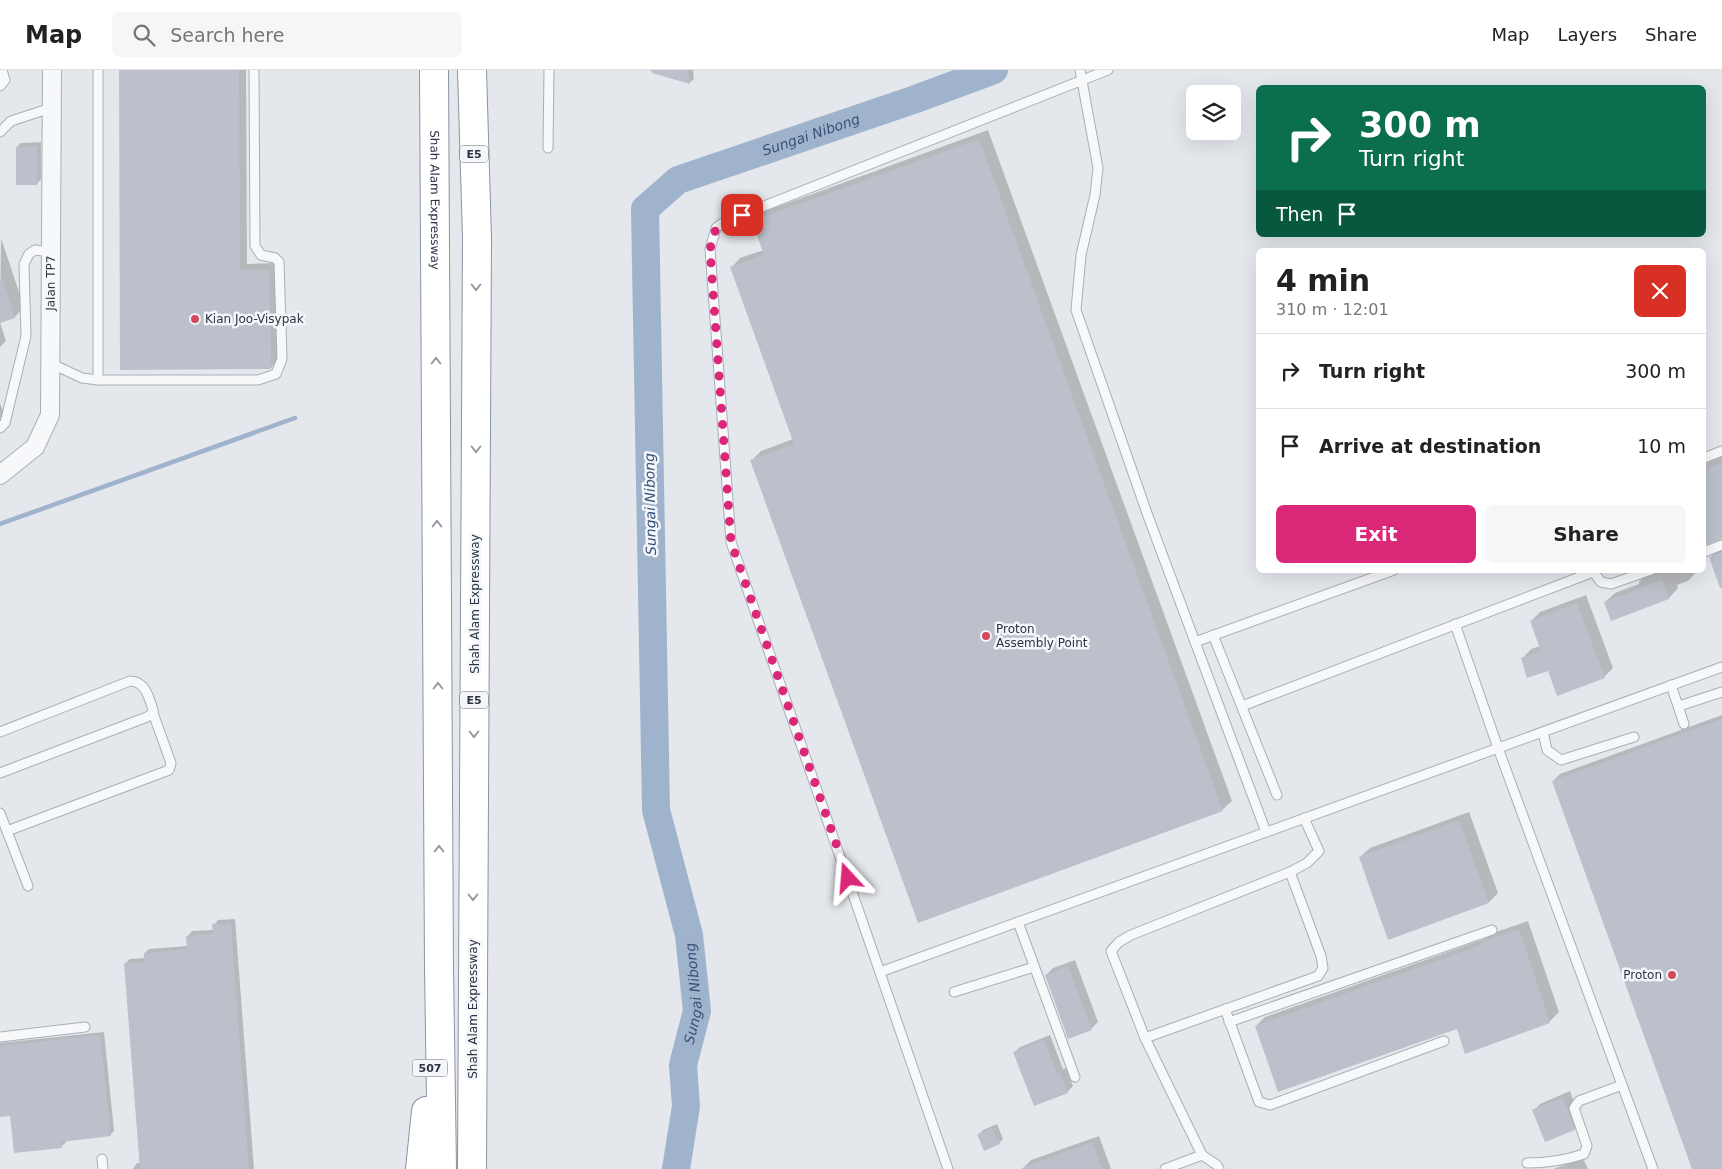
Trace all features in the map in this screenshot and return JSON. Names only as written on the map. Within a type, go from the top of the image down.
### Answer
[{"type":"highway","name":"Shah Alam Expressway","points":[[434,70],[439,968],[442,1169]]},
{"type":"highway","name":"Shah Alam Expressway","points":[[472,70],[477,238],[473,1167]]},
{"type":"highway","points":[[477,238],[488,155],[489,70]]},
{"type":"highway","name":"507","points":[[420,1169],[439,968]]},
{"type":"street","name":"Jalan TP7","points":[[0,475],[35,447],[50,415],[52,70]]},
{"type":"lane","points":[[0,86],[5,80],[2,70]]},
{"type":"lane","points":[[98,70],[98,380]]},
{"type":"lane","points":[[50,363],[82,378],[98,380],[258,380],[276,374],[282,360],[279,262],[275,258],[261,256],[255,246],[254,70]]},
{"type":"lane","points":[[548,70],[548,148]]},
{"type":"lane","points":[[948,1169],[731,542],[710,249],[716,228],[724,222],[1081,75],[1108,70]]},
{"type":"lane","points":[[1081,75],[1098,168],[1095,194],[1081,255],[1076,310],[1148,516],[1266,832]]},
{"type":"lane","points":[[0,132],[11,121],[51,108]]},
{"type":"lane","points":[[0,428],[5,423],[26,336],[24,264],[29,254],[35,250],[50,252]]},
{"type":"lane","points":[[1706,457],[1722,451]]},
{"type":"lane","points":[[1706,551],[1722,545]]},
{"type":"lane","points":[[1195,642],[1386,573]]},
{"type":"lane","points":[[1242,706],[1587,573]]},
{"type":"lane","points":[[1594,573],[1601,582],[1611,584],[1642,573]]},
{"type":"lane","points":[[1455,624],[1498,748],[1653,1169]]},
{"type":"lane","points":[[1213,636],[1277,795]]},
{"type":"lane","points":[[880,972],[1722,667]]},
{"type":"lane","points":[[0,732],[130,681],[139,682],[149,699],[171,763],[169,770],[7,831]]},
{"type":"lane","points":[[1671,685],[1684,724]]},
{"type":"lane","points":[[1679,706],[1722,692]]},
{"type":"lane","points":[[0,773],[147,717],[153,713]]},
{"type":"lane","points":[[1543,732],[1547,750],[1561,760],[1634,737]]},
{"type":"lane","points":[[0,813],[28,886]]},
{"type":"lane","points":[[1219,1169],[1217,1165],[1202,1155],[1145,1038],[1111,951],[1114,945],[1131,935],[1290,872],[1307,863],[1318,851],[1304,818]]},
{"type":"lane","points":[[1145,1038],[1318,976],[1323,968],[1322,956],[1290,872]]},
{"type":"lane","points":[[1018,922],[1075,1077]]},
{"type":"lane","points":[[1230,1022],[1492,930]]},
{"type":"lane","points":[[954,992],[1034,967]]},
{"type":"lane","points":[[1225,1010],[1258,1102],[1270,1105],[1444,1041]]},
{"type":"lane","points":[[0,1036],[85,1027]]},
{"type":"lane","points":[[1527,1164],[1545,1163],[1584,1154],[1587,1146],[1574,1108],[1579,1100],[1622,1085]]},
{"type":"lane","points":[[1165,1169],[1202,1155]]},
{"type":"lane","points":[[102,1159],[103,1169]]},
{"type":"building","points":[[119,70],[239,70],[240,270],[270,270],[271,369],[120,370]]},
{"type":"building","points":[[652,70],[688,70],[690,84],[652,73]]},
{"type":"building","name":"Proton Assembly Point","points":[[979,139],[1223,811],[918,923],[750,460],[794,444],[730,267],[764,255],[752,221]]},
{"type":"building","points":[[37,146],[37,185],[16,185],[16,147]]},
{"type":"building","points":[[0,279],[2,279],[15,318],[0,323]]},
{"type":"building","points":[[1722,463],[1722,539],[1706,545],[1706,468]]},
{"type":"building","points":[[1722,552],[1722,588],[1720,588],[1709,557]]},
{"type":"building","points":[[1662,580],[1669,599],[1611,621],[1604,602]]},
{"type":"building","points":[[1577,603],[1605,678],[1557,696],[1548,671],[1527,678],[1521,658],[1541,651],[1530,621]]},
{"type":"building","name":"Proton","points":[[1722,719],[1722,1169],[1692,1169],[1552,781]]},
{"type":"building","points":[[1459,820],[1489,903],[1388,940],[1359,857]]},
{"type":"building","points":[[231,923],[249,1169],[140,1169],[124,963],[144,962],[144,953],[187,949],[186,936],[213,933],[212,924]]},
{"type":"building","points":[[1519,929],[1550,1023],[1465,1054],[1457,1029],[1278,1092],[1255,1026],[1481,945],[1480,943]]},
{"type":"building","points":[[1068,966],[1092,1030],[1068,1039],[1045,975]]},
{"type":"building","points":[[100,1035],[111,1136],[61,1142],[62,1148],[14,1153],[10,1116],[0,1117],[0,1046]]},
{"type":"building","points":[[1044,1040],[1057,1074],[1060,1073],[1068,1093],[1034,1106],[1013,1052]]},
{"type":"building","points":[[1563,1097],[1575,1130],[1545,1142],[1532,1110]]},
{"type":"building","points":[[992,1128],[1000,1144],[984,1151],[977,1134]]},
{"type":"building","points":[[1092,1142],[1102,1169],[1022,1169],[1022,1168]]},
{"type":"waterway","name":"Sungai Nibong","points":[[676,1169],[686,1106],[683,1065],[697,1011],[689,935],[656,810],[645,209],[678,180],[913,100],[994,70]]},
{"type":"waterway","points":[[0,524],[295,418]]},
{"type":"place","name":"Kian Joo-Visypak","points":[[195,319]]},
{"type":"place","name":"Proton Assembly Point","points":[[986,636]]},
{"type":"place","name":"Proton","points":[[1672,975]]},
{"type":"route","points":[[742,215],[724,222],[716,228],[710,249],[731,542],[848,878]]}]
